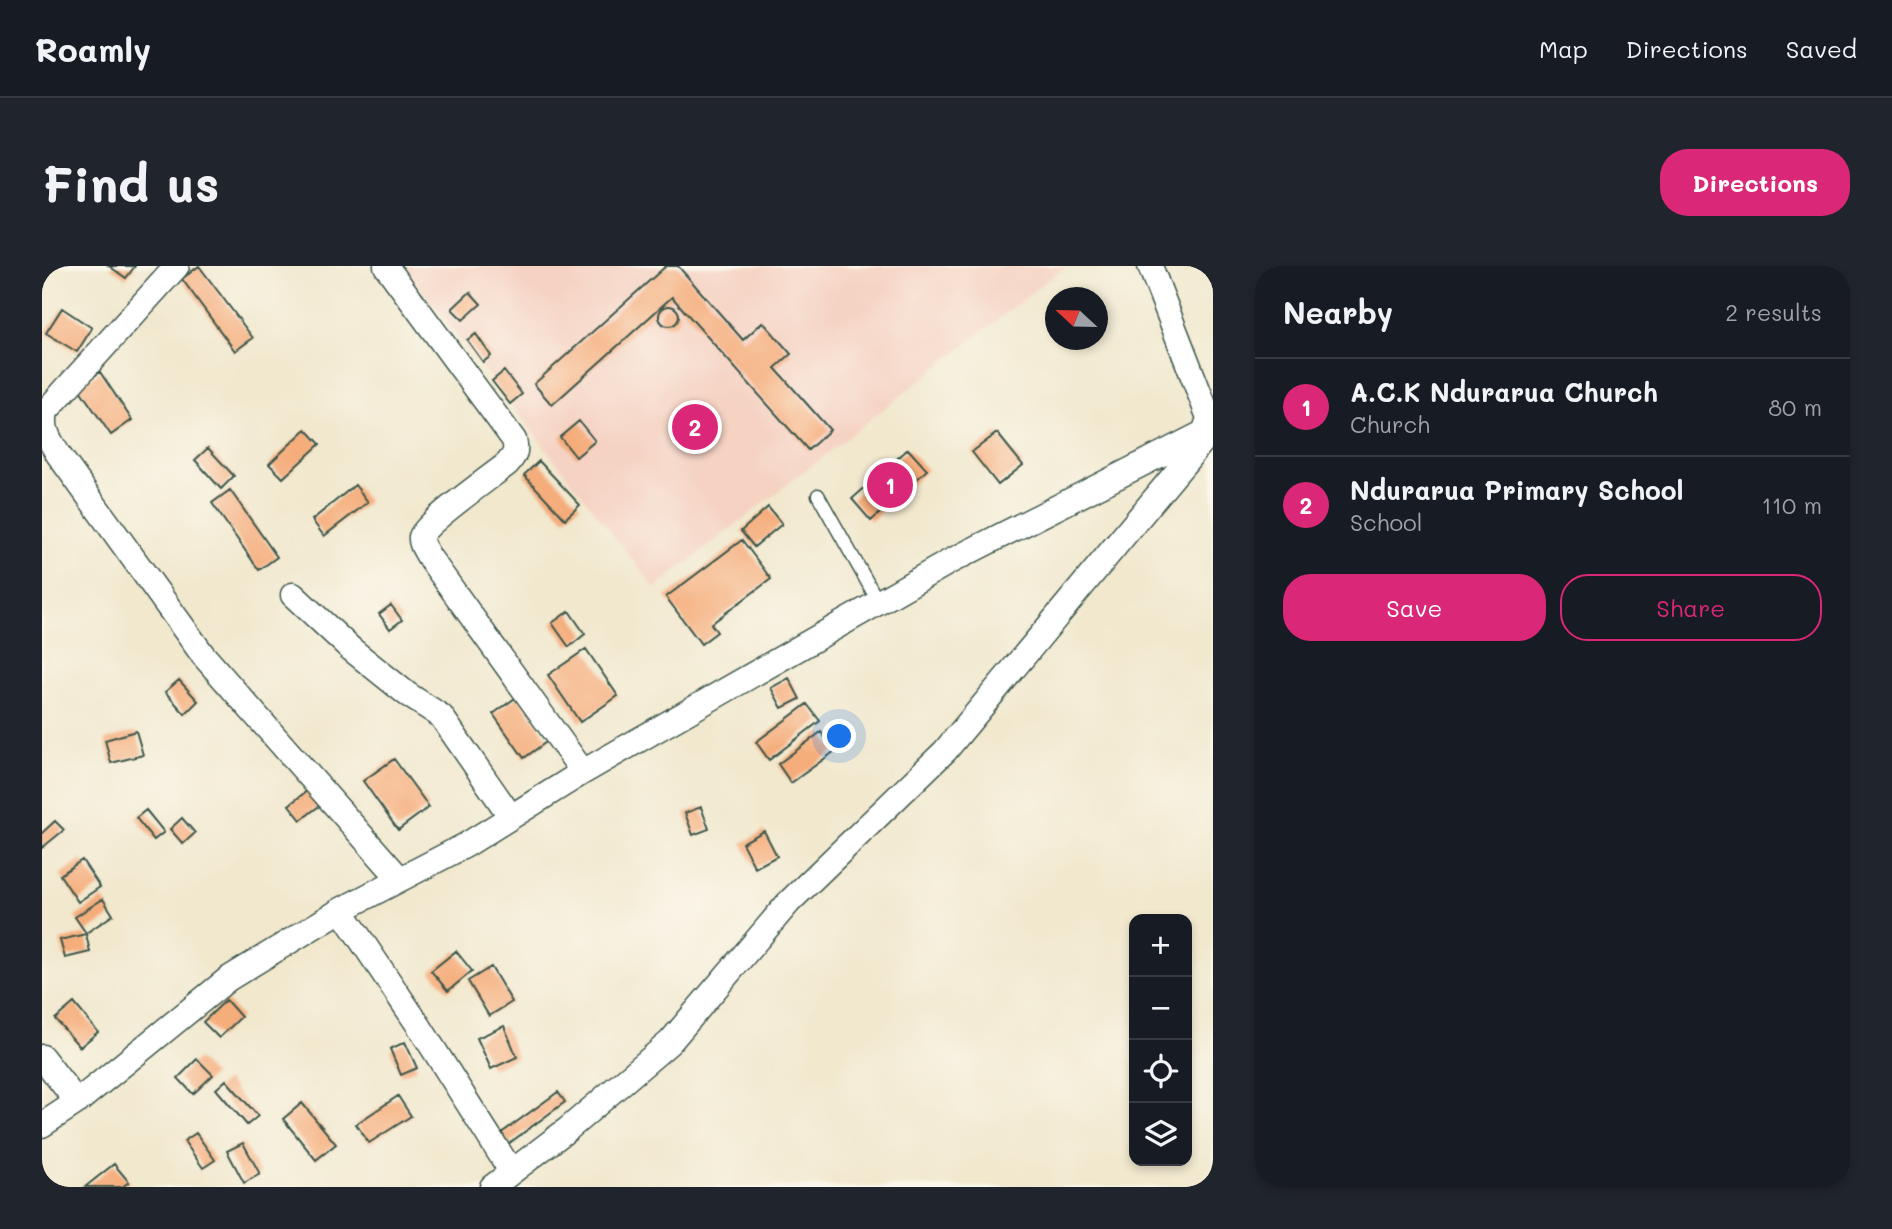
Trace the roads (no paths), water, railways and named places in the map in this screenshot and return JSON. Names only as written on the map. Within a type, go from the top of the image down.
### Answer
[{"type":"street","points":[[177,266],[46,411],[43,420],[44,432],[203,655],[400,879]]},
{"type":"street","points":[[386,266],[514,439],[516,449],[515,456],[507,464],[432,522],[422,534],[421,543],[583,772]]},
{"type":"street","points":[[1150,266],[1213,428]]},
{"type":"street","points":[[42,1125],[77,1102],[228,979],[341,910],[466,845],[583,772],[949,562],[1213,428]]},
{"type":"street","points":[[492,1187],[568,1129],[670,1042],[789,902],[944,751],[1213,428]]},
{"type":"street","points":[[293,595],[351,649],[407,694],[441,716],[511,817]]},
{"type":"street","points":[[341,910],[511,1171]]},
{"type":"street","points":[[42,1057],[77,1102]]},
{"type":"lane","points":[[818,495],[879,603]]},
{"type":"place","name":"Ndurarua Primary School","points":[[695,427]]},
{"type":"place","name":"A.C.K Ndurarua Church","points":[[890,485]]}]
